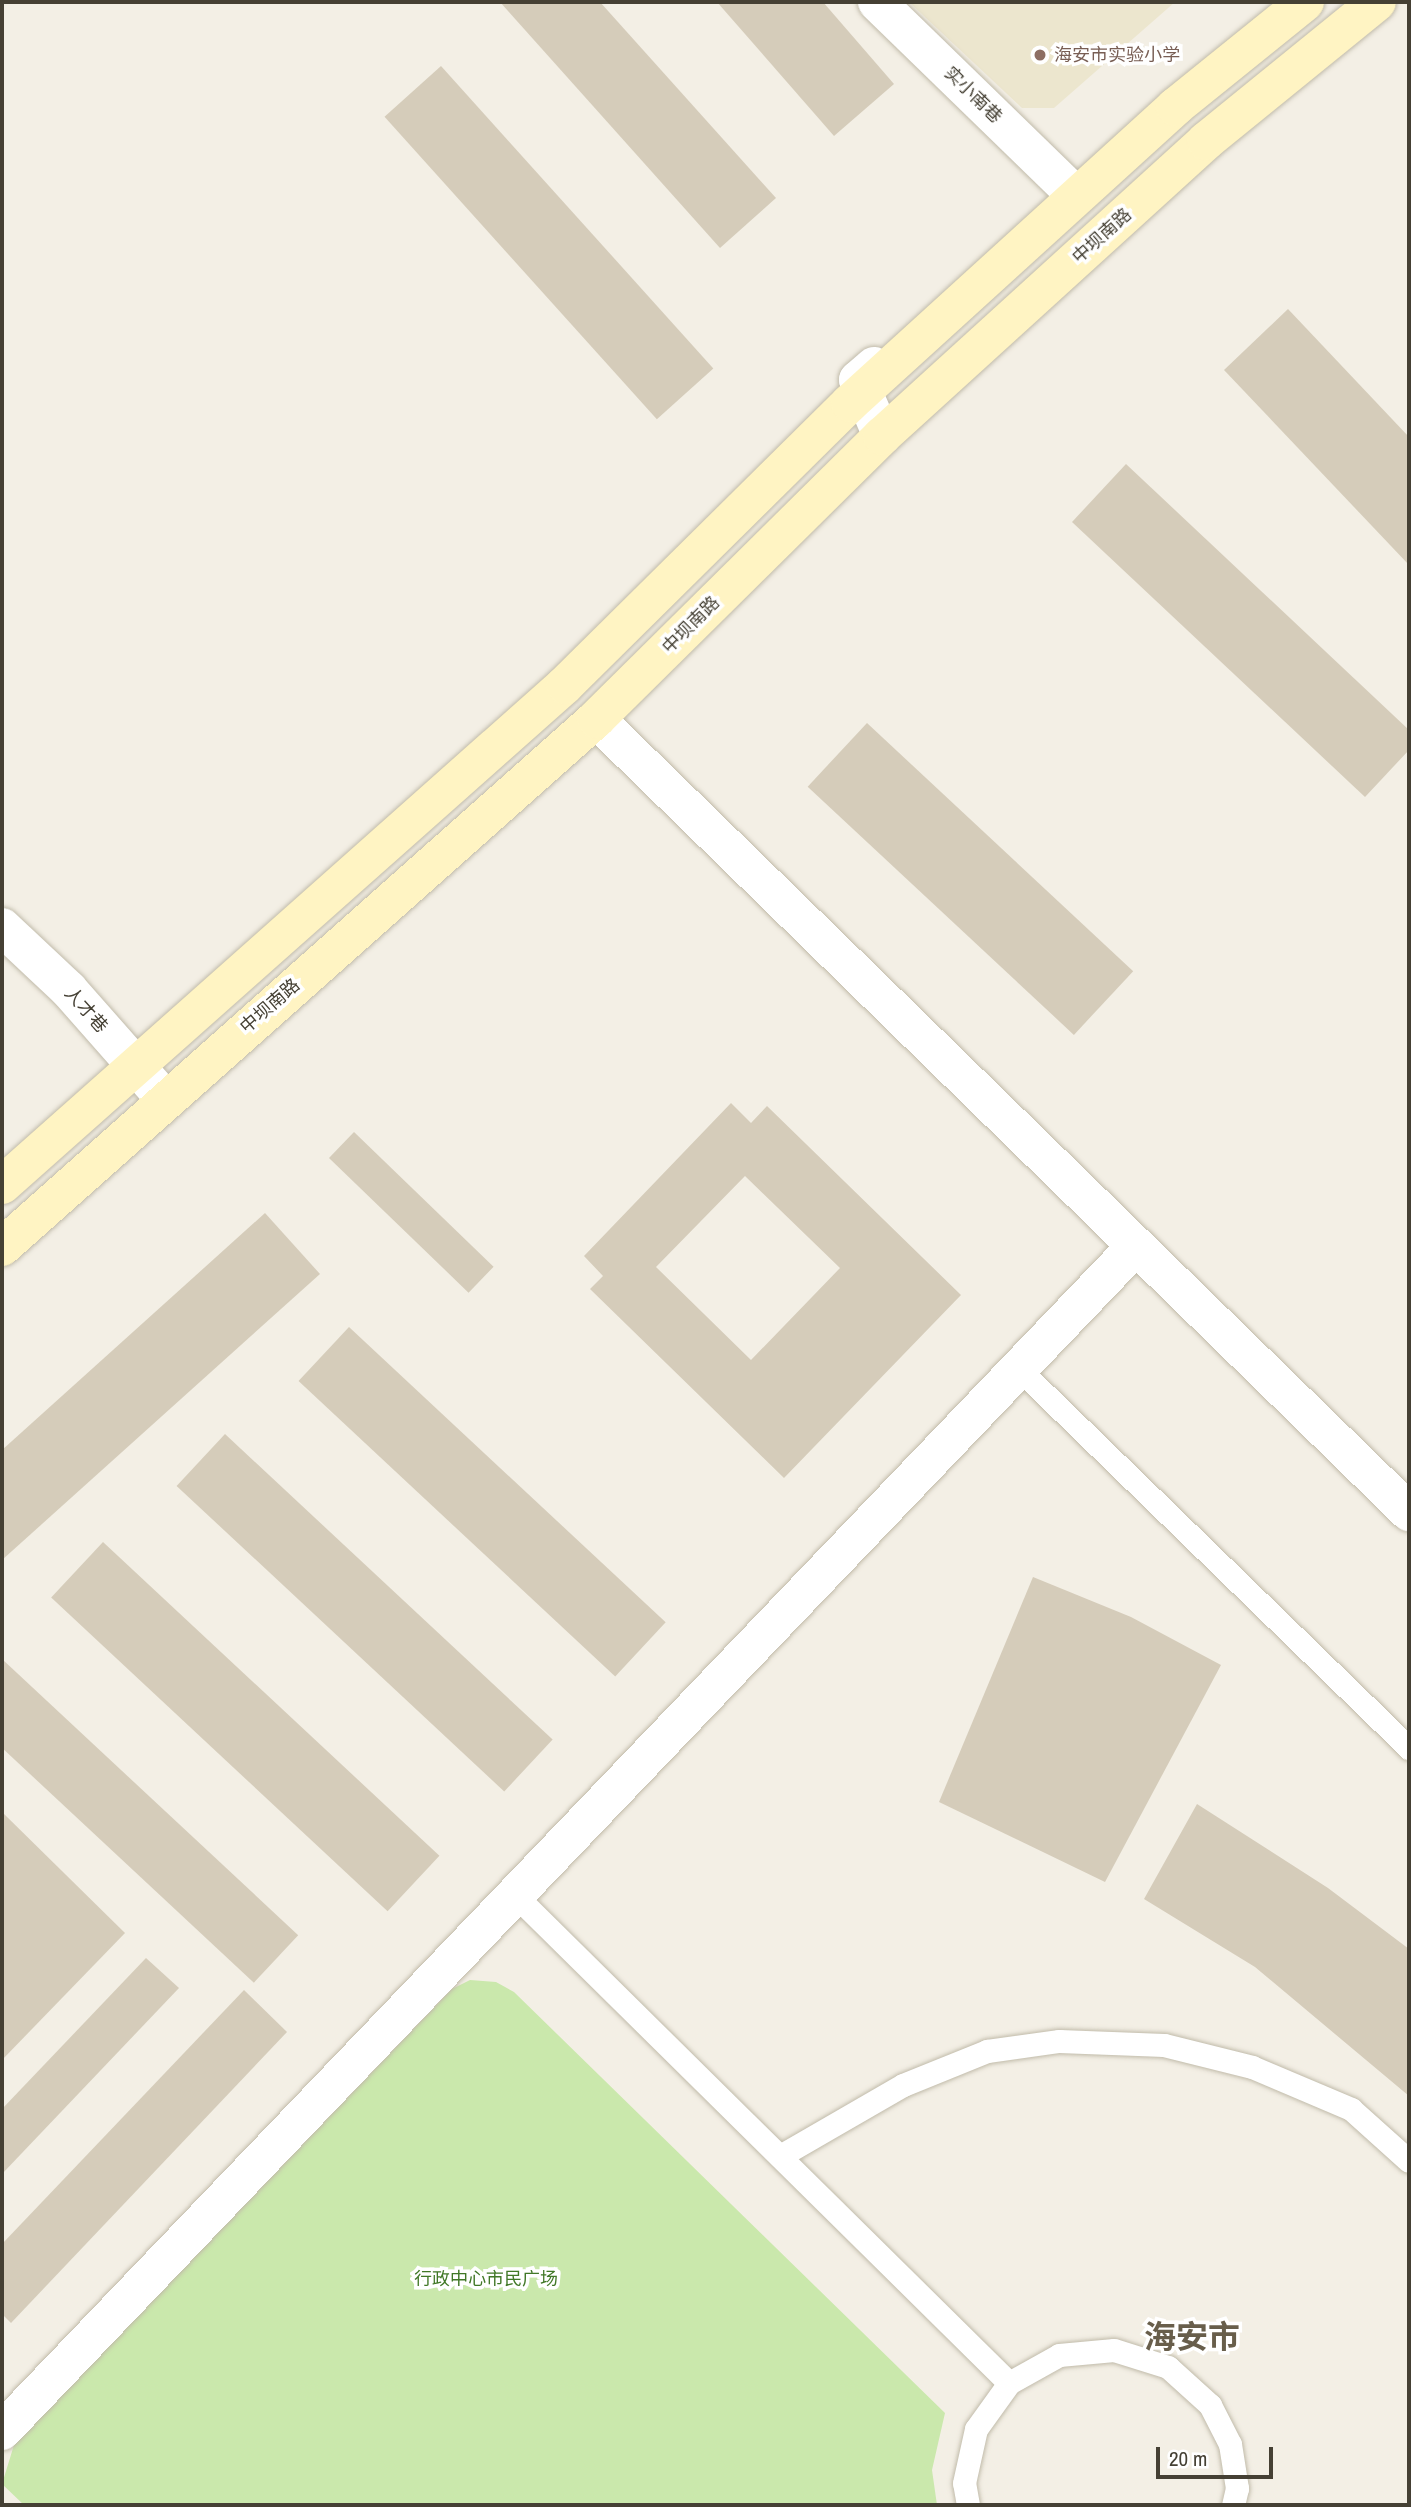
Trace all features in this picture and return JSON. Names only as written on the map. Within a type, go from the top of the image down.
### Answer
[{"type":"main road","points":[[2,1185],[565,685],[850,403],[1175,107],[1305,2]]},
{"type":"main road","name":"中坝南路","points":[[2,1247],[164,1098],[596,719],[882,436],[1206,141],[1377,2]]},
{"type":"street","name":"实小南巷","points":[[877,2],[1069,189]]},
{"type":"street","points":[[882,436],[859,380],[1158,112],[1206,141]]},
{"type":"street","points":[[596,719],[1134,1248],[1409,1512]]},
{"type":"street","name":"人才巷","points":[[2,927],[68,989],[164,1098]]},
{"type":"street","points":[[2,2431],[1134,1248]]},
{"type":"lane","points":[[1019,1369],[1409,1748]]},
{"type":"lane","points":[[515,1895],[1010,2383]]},
{"type":"lane","points":[[780,2156],[903,2085],[987,2051],[1059,2041],[1164,2045],[1252,2067],[1351,2109],[1409,2161]]},
{"type":"lane","points":[[968,2505],[964,2483],[976,2428],[1010,2383],[1059,2355],[1115,2350],[1168,2367],[1210,2405],[1230,2444],[1237,2488],[1233,2505]]},
{"type":"shaded area","name":"海安市实验小学","points":[[909,2],[1175,2],[1054,108],[1022,108]]},
{"type":"green space","name":"行政中心市民广场","points":[[470,1980],[496,1982],[514,1992],[945,2413],[932,2470],[937,2505],[24,2505],[2,2484],[14,2445],[452,1989]]},
{"type":"building","points":[[500,2],[600,2],[776,198],[720,248]]},
{"type":"building","points":[[717,2],[823,2],[894,84],[834,136]]},
{"type":"building","points":[[441,66],[713,368],[657,419],[385,117]]},
{"type":"building","points":[[1288,309],[1409,437],[1409,565],[1224,370]]},
{"type":"building","points":[[1126,464],[1409,730],[1409,750],[1365,797],[1072,522]]},
{"type":"building","points":[[867,723],[1133,971],[1074,1035],[808,787]]},
{"type":"building","points":[[731,1103],[751,1123],[767,1106],[961,1295],[784,1478],[590,1289],[603,1276],[584,1256]],"holes":[[[745,1176],[840,1268],[751,1360],[656,1267]]]},
{"type":"building","points":[[354,1132],[494,1267],[469,1293],[329,1158]]},
{"type":"building","points":[[265,1213],[320,1274],[2,1560],[2,1450]]},
{"type":"building","points":[[349,1327],[666,1622],[615,1676],[299,1381]]},
{"type":"building","points":[[225,1434],[553,1740],[504,1791],[177,1486]]},
{"type":"building","points":[[103,1542],[439,1856],[388,1911],[51,1598]]},
{"type":"building","points":[[1033,1577],[1131,1617],[1221,1665],[1105,1882],[939,1802]]},
{"type":"building","points":[[2,1659],[298,1935],[254,1983],[2,1748]]},
{"type":"building","points":[[1197,1804],[1328,1888],[1409,1949],[1409,2096],[1255,1967],[1144,1899]]},
{"type":"building","points":[[2,1812],[125,1933],[2,2060]]},
{"type":"building","points":[[146,1958],[179,1988],[2,2174],[2,2109]]},
{"type":"building","points":[[244,1990],[287,2032],[11,2323],[2,2314],[2,2244]]},
{"type":"place","name":"海安市实验小学","points":[[1040,55]]},
{"type":"district","name":"海安市","points":[[1192,2337]]}]
